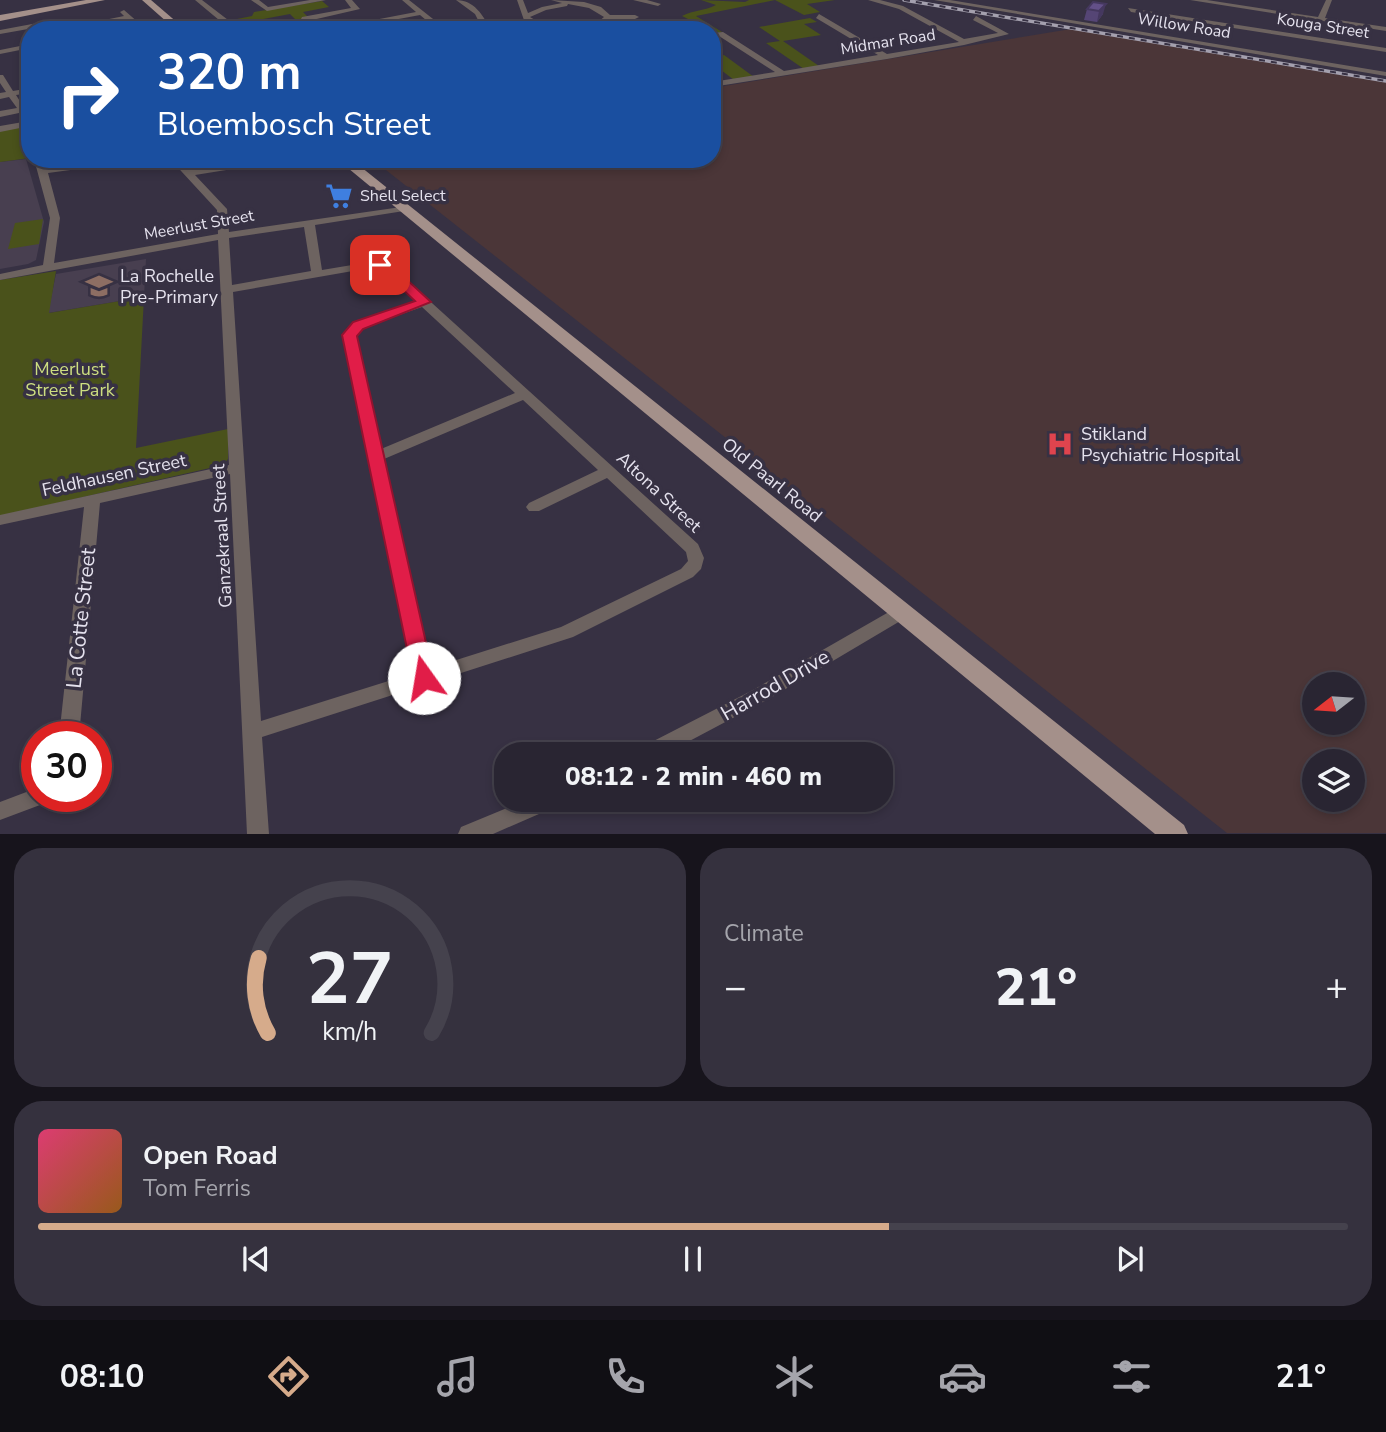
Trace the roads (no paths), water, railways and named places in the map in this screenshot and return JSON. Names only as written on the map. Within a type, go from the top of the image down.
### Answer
[{"type":"main road","points":[[4,22],[83,0]]},
{"type":"main road","points":[[4,22],[101,0]]},
{"type":"main road","points":[[146,0],[171,21]]},
{"type":"main road","points":[[158,0],[180,21]]},
{"type":"main road","name":"Old Paarl Road","points":[[354,168],[1175,834]]},
{"type":"street","points":[[198,0],[225,21]]},
{"type":"street","points":[[254,0],[270,9],[324,0]]},
{"type":"street","points":[[304,21],[356,9],[348,0]]},
{"type":"street","points":[[405,0],[432,21]]},
{"type":"street","points":[[459,0],[478,13],[482,21]]},
{"type":"street","points":[[520,0],[530,21]]},
{"type":"street","points":[[554,0],[603,11],[608,18]]},
{"type":"street","points":[[636,0],[658,4]]},
{"type":"street","points":[[646,10],[666,0]]},
{"type":"street","name":"Midmar Road","points":[[721,84],[958,45],[964,41],[901,7],[871,0]]},
{"type":"street","name":"Willow Road","points":[[937,0],[1385,72]]},
{"type":"street","points":[[1125,31],[1134,0]]},
{"type":"street","points":[[1193,0],[1240,3],[1386,29]]},
{"type":"street","points":[[1321,19],[1329,0]]},
{"type":"street","points":[[527,16],[544,8],[580,5]]},
{"type":"street","points":[[1013,12],[1021,6]]},
{"type":"street","name":"Kouga Street","points":[[1132,10],[1386,50]]},
{"type":"street","points":[[377,21],[422,13]]},
{"type":"street","points":[[88,21],[126,15],[133,21]]},
{"type":"street","points":[[819,16],[887,57]]},
{"type":"street","points":[[604,21],[608,18],[635,18]]},
{"type":"street","points":[[964,41],[1005,34],[976,18]]},
{"type":"street","points":[[0,32],[4,22]]},
{"type":"street","points":[[721,35],[782,74]]},
{"type":"street","points":[[3,46],[21,39]]},
{"type":"street","points":[[3,46],[21,46]]},
{"type":"street","points":[[0,78],[21,108]]},
{"type":"street","points":[[0,96],[21,91]]},
{"type":"street","points":[[0,114],[21,110]]},
{"type":"street","points":[[0,129],[21,126]]},
{"type":"street","points":[[41,168],[55,222],[48,269]]},
{"type":"street","points":[[42,171],[64,168]]},
{"type":"street","name":"Ganzekraal Street","points":[[183,168],[221,206],[258,834]]},
{"type":"street","points":[[188,173],[221,168]]},
{"type":"street","name":"Meerlust Street","points":[[0,277],[224,236],[404,208]]},
{"type":"street","points":[[309,223],[317,274]]},
{"type":"street","name":"Altona Street","points":[[227,289],[370,265],[384,266],[692,548],[696,561],[692,570],[582,626],[251,732]]},
{"type":"street","points":[[424,678],[374,457],[350,333],[362,324],[425,302]]},
{"type":"street","points":[[374,457],[525,394]]},
{"type":"street","name":"Feldhausen Street","points":[[0,520],[237,468]]},
{"type":"street","points":[[534,507],[609,471]]},
{"type":"street","name":"La Cotte Street","points":[[71,721],[93,499]]},
{"type":"street","name":"Harrod Drive","points":[[670,742],[760,695],[901,612]]},
{"type":"street","points":[[0,811],[21,803]]},
{"type":"street","points":[[468,834],[520,812]]},
{"type":"railway","points":[[904,0],[1386,81]]},
{"type":"place","name":"Shell Select","points":[[339,196]]},
{"type":"place","name":"La Rochelle Pre-Primary","points":[[99,286]]},
{"type":"place","name":"Stikland Psychiatric Hospital","points":[[1060,444]]},
{"type":"park label","name":"Meerlust Street Park","points":[[70,379]]}]
